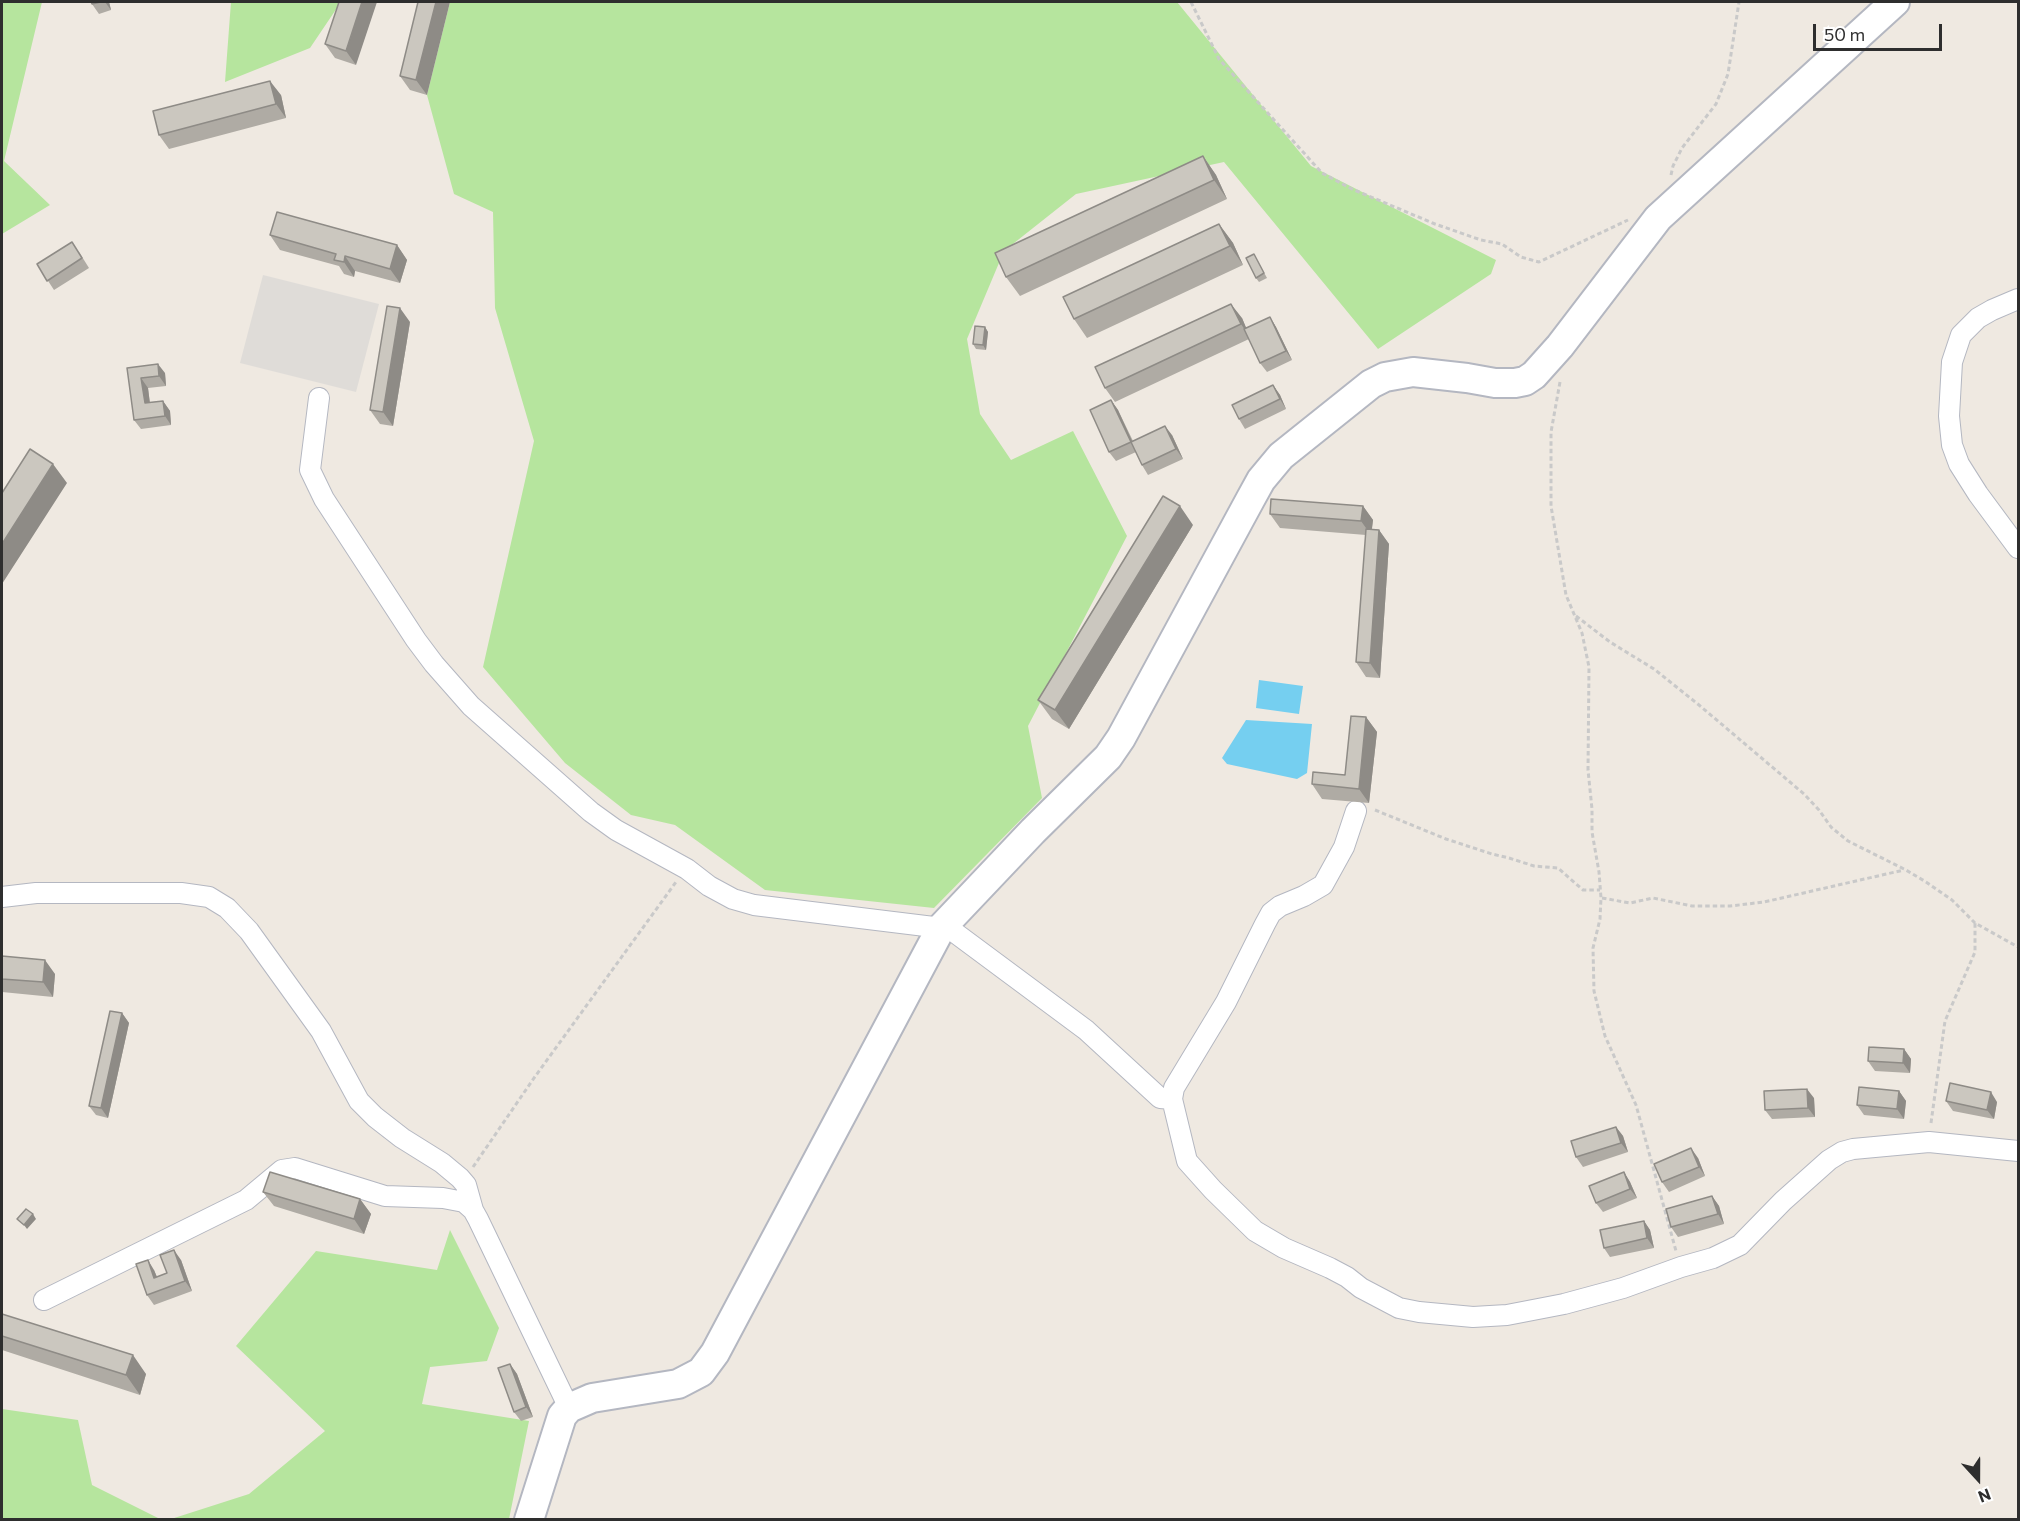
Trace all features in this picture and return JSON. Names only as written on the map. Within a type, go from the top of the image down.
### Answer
[{"type":"street","points":[[529,1520],[562,1416],[569,1408],[592,1398],[678,1384],[701,1372],[709,1362],[729,1330],[941,928],[1108,756],[1121,738],[1261,480],[1281,456],[1362,391],[1385,377],[1413,372],[1495,383],[1525,381],[1543,367],[1555,353],[1666,211],[1895,2]]},
{"type":"street","points":[[2019,299],[1978,318],[1961,335],[1952,362],[1949,416],[1952,445],[1959,464],[1978,494],[2019,548]]},
{"type":"street","points":[[320,398],[309,470],[324,499],[434,664],[471,706],[591,812],[616,830],[687,869],[709,886],[733,899],[754,905],[950,929],[1086,1030],[1160,1098],[1172,1100]]},
{"type":"street","points":[[1356,811],[1344,847],[1323,885],[1280,906],[1271,913],[1226,1002],[1174,1088],[1172,1100],[1187,1161],[1255,1231],[1284,1248],[1347,1277],[1361,1288],[1399,1308],[1473,1317],[1507,1316],[1623,1288],[1713,1258],[1740,1245],[1783,1201],[1829,1160],[1842,1152],[1853,1149],[1929,1142],[2019,1151]]},
{"type":"street","points":[[2,897],[36,893],[181,893],[209,897],[227,908],[249,931],[321,1031],[359,1101],[375,1117],[402,1138],[442,1163],[466,1185],[473,1210],[569,1408]]},
{"type":"street","points":[[44,1300],[246,1200],[282,1170],[295,1168],[385,1196],[443,1198],[464,1202],[473,1210]]},
{"type":"path","points":[[1191,2],[1219,58],[1322,173],[1352,189],[1435,224],[1481,240],[1502,244],[1521,257],[1539,262],[1641,214],[1666,211],[1673,166],[1682,148],[1716,104],[1728,74],[1739,2]]},
{"type":"path","points":[[1562,375],[1551,432],[1551,506],[1566,595],[1582,633],[1589,667],[1588,770],[1592,832],[1602,898],[1592,958],[1594,991],[1605,1036],[1636,1105],[1681,1267]]},
{"type":"path","points":[[1575,615],[1610,642],[1654,669],[1699,705],[1804,794],[1820,810],[1831,827],[1848,841],[1906,870],[1952,900],[1975,922],[2019,946]]},
{"type":"path","points":[[1356,811],[1375,810],[1446,839],[1492,854],[1534,866],[1558,868],[1583,890],[1600,890]]},
{"type":"path","points":[[466,1185],[474,1164],[641,928],[687,869]]},
{"type":"path","points":[[1602,898],[1630,903],[1653,898],[1692,906],[1730,906],[1764,902],[1906,870]]},
{"type":"path","points":[[1929,1142],[1945,1021],[1975,952],[1975,922]]},
{"type":"green space","points":[[2,2],[42,2],[4,161],[50,205],[2,234]]},
{"type":"green space","points":[[231,2],[341,2],[310,48],[225,82]]},
{"type":"green space","points":[[450,2],[1177,2],[1311,166],[1496,260],[1491,274],[1378,349],[1224,162],[1076,194],[1004,251],[967,339],[980,414],[1011,460],[1073,431],[1127,536],[1028,726],[1042,798],[934,908],[765,890],[675,825],[631,815],[565,763],[483,667],[534,441],[495,308],[493,212],[454,194],[427,95]]},
{"type":"green space","points":[[450,1230],[499,1328],[487,1361],[430,1367],[422,1404],[529,1421],[509,1519],[168,1520],[249,1494],[325,1431],[236,1346],[316,1251],[437,1270]]},
{"type":"green space","points":[[2,1409],[78,1420],[92,1485],[160,1519],[2,1519]]},
{"type":"shaded area","points":[[263,275],[379,304],[356,392],[240,363]]},
{"type":"water","points":[[1259,680],[1303,686],[1299,714],[1256,708]]},
{"type":"water","points":[[1246,720],[1312,724],[1307,773],[1297,779],[1227,764],[1222,758]]},
{"type":"building","points":[[339,2],[362,2],[346,51],[325,44]]},
{"type":"building","points":[[418,2],[436,2],[416,80],[400,76]]},
{"type":"building","points":[[270,81],[276,104],[159,135],[153,111]]},
{"type":"building","points":[[1203,156],[1214,180],[1006,277],[995,253]]},
{"type":"building","points":[[277,212],[397,245],[390,269],[345,256],[344,262],[334,260],[336,254],[270,235]]},
{"type":"building","points":[[1219,224],[1230,246],[1074,319],[1063,297]]},
{"type":"building","points":[[72,242],[82,258],[47,281],[37,264]]},
{"type":"building","points":[[1254,254],[1264,273],[1256,278],[1246,258]]},
{"type":"building","points":[[1231,304],[1241,324],[1105,388],[1095,367]]},
{"type":"building","points":[[387,306],[400,308],[383,412],[370,410]]},
{"type":"building","points":[[1270,317],[1286,351],[1260,363],[1244,329]]},
{"type":"building","points":[[975,326],[985,327],[983,345],[973,344]]},
{"type":"building","points":[[158,364],[159,376],[141,378],[145,403],[163,401],[165,416],[134,420],[127,368]]},
{"type":"building","points":[[1273,385],[1280,399],[1239,419],[1232,405]]},
{"type":"building","points":[[1111,400],[1131,442],[1109,452],[1090,410]]},
{"type":"building","points":[[1165,426],[1176,449],[1142,465],[1131,442]]},
{"type":"building","points":[[30,449],[53,464],[2,544],[2,493]]},
{"type":"building","points":[[1163,496],[1180,506],[1055,710],[1038,700]]},
{"type":"building","points":[[1271,499],[1363,506],[1361,521],[1270,514]]},
{"type":"building","points":[[1366,529],[1379,530],[1370,663],[1356,662]]},
{"type":"building","points":[[1351,716],[1366,717],[1359,789],[1312,784],[1313,772],[1345,775]]},
{"type":"building","points":[[2,956],[45,960],[43,982],[2,979]]},
{"type":"building","points":[[110,1011],[122,1013],[101,1108],[89,1106]]},
{"type":"building","points":[[1869,1047],[1904,1049],[1903,1063],[1868,1061]]},
{"type":"building","points":[[1950,1083],[1991,1092],[1987,1110],[1946,1101]]},
{"type":"building","points":[[1859,1087],[1899,1091],[1897,1109],[1857,1105]]},
{"type":"building","points":[[1807,1089],[1808,1108],[1765,1110],[1764,1091]]},
{"type":"building","points":[[1616,1127],[1621,1143],[1576,1157],[1571,1141]]},
{"type":"building","points":[[1691,1148],[1699,1167],[1662,1182],[1654,1164]]},
{"type":"building","points":[[270,1172],[360,1199],[354,1219],[263,1192]]},
{"type":"building","points":[[1624,1172],[1630,1189],[1596,1203],[1589,1186]]},
{"type":"building","points":[[1712,1196],[1718,1214],[1671,1227],[1666,1209]]},
{"type":"building","points":[[26,1209],[33,1214],[24,1225],[17,1219]]},
{"type":"building","points":[[1644,1221],[1647,1238],[1604,1248],[1600,1230]]},
{"type":"building","points":[[174,1250],[185,1281],[147,1295],[136,1264],[148,1260],[154,1278],[167,1273],[160,1255]]},
{"type":"building","points":[[2,1314],[133,1355],[126,1375],[2,1336]]},
{"type":"building","points":[[510,1364],[526,1407],[514,1412],[498,1368]]}]
